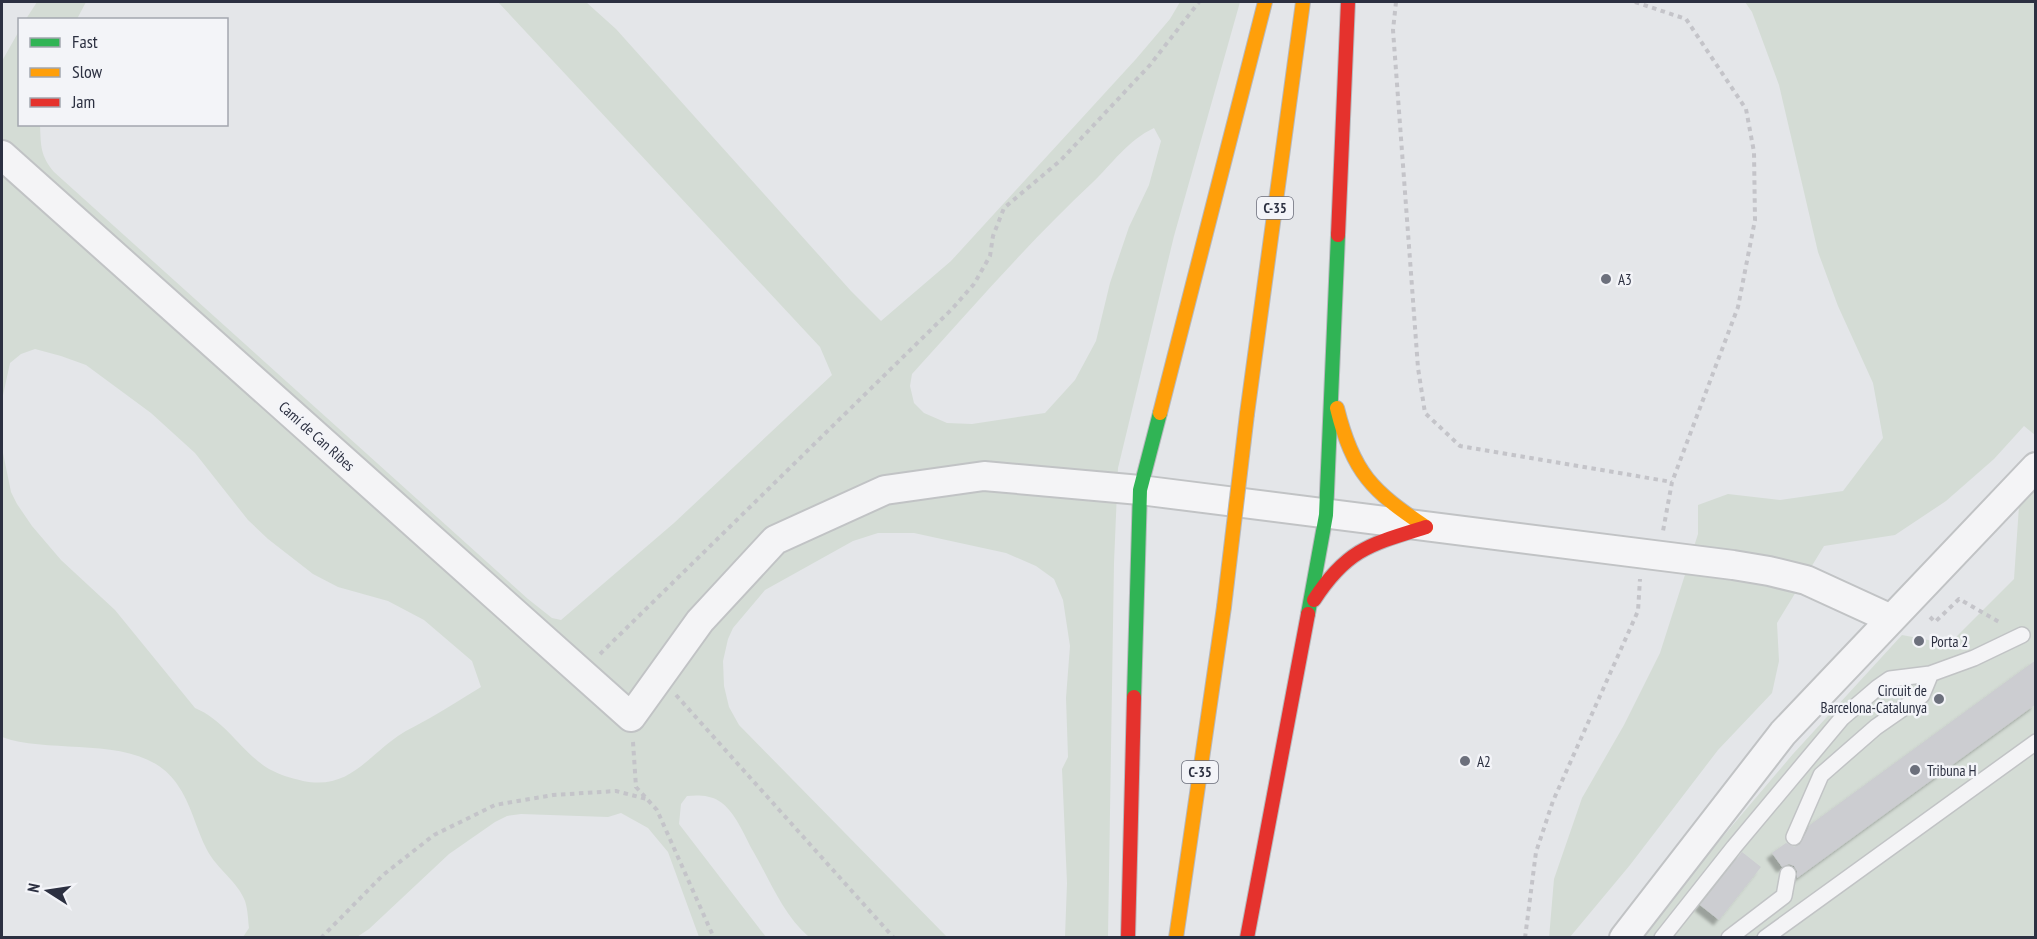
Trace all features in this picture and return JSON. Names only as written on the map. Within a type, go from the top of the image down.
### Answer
[{"type":"highway","points":[[1128,938],[1140,490],[1265,2]]},
{"type":"highway","name":"C-35","points":[[1176,938],[1224,607],[1247,414],[1303,2]]},
{"type":"highway","points":[[1247,938],[1326,515],[1348,2]]},
{"type":"highway","points":[[1331,387],[1344,436],[1363,475],[1389,502],[1426,527]]},
{"type":"highway","points":[[1308,612],[1324,585],[1342,562],[1364,546],[1426,527]]},
{"type":"street","name":"Camí de Can Ribes","points":[[2,154],[632,717]]},
{"type":"street","points":[[1624,938],[1783,733],[2036,467]]},
{"type":"street","points":[[632,717],[700,621],[775,540],[885,490],[984,476],[1140,490],[1769,570],[1806,580],[1891,619]]},
{"type":"lane","points":[[1662,938],[1734,847],[1842,718],[1877,688],[1890,679],[1930,674],[1974,658],[2022,636]]},
{"type":"lane","points":[[1794,837],[1821,775],[1876,727],[1922,695],[1929,678]]},
{"type":"lane","points":[[1765,938],[2036,742]]},
{"type":"lane","points":[[1729,938],[1784,896],[1788,874]]},
{"type":"path","points":[[582,672],[952,309],[974,284],[990,256],[993,236],[1004,208],[1070,152],[1150,65],[1198,2]]},
{"type":"path","points":[[1396,2],[1393,30],[1418,368],[1425,413],[1460,446],[1672,482]]},
{"type":"path","points":[[1635,2],[1686,19],[1746,109],[1754,152],[1755,220],[1738,307],[1672,482],[1665,522]]},
{"type":"path","points":[[1525,938],[1536,852],[1553,801],[1638,611],[1640,581]]},
{"type":"path","points":[[1912,598],[1935,622],[1959,599],[2022,636]]},
{"type":"path","points":[[660,677],[894,938]]},
{"type":"path","points":[[632,717],[636,787],[657,810],[714,938]]},
{"type":"path","points":[[321,938],[383,875],[434,834],[495,805],[553,795],[616,791],[646,799]]},
{"type":"shaded area","points":[[37,2],[86,2],[78,18],[27,18]]},
{"type":"shaded area","points":[[498,2],[586,2],[616,29],[851,291],[881,321],[951,261],[1136,59],[1170,19],[1180,2],[1240,2],[1174,236],[1118,468],[1114,563],[1108,937],[1065,937],[1067,883],[1062,769],[1068,757],[1066,698],[1070,646],[1063,600],[1054,579],[1036,566],[1006,553],[914,533],[878,533],[853,541],[765,590],[733,628],[728,639],[723,661],[724,686],[729,707],[739,725],[947,937],[809,937],[784,908],[739,824],[725,805],[708,797],[687,796],[681,804],[679,824],[766,937],[699,937],[668,852],[648,828],[621,813],[608,817],[521,814],[507,816],[449,854],[369,929],[357,937],[243,937],[249,928],[247,908],[242,894],[211,857],[182,791],[162,768],[142,757],[120,751],[46,745],[2,737],[2,448],[11,492],[32,526],[61,560],[115,610],[195,708],[216,721],[259,762],[273,771],[303,781],[319,783],[344,777],[402,733],[481,687],[472,661],[424,620],[388,601],[338,587],[313,574],[268,539],[248,520],[195,453],[151,413],[86,365],[35,349],[21,354],[10,363],[2,400],[2,61],[18,33],[18,126],[40,126],[42,150],[54,172],[528,599],[552,618],[561,620],[674,523],[832,375],[820,347]],"holes":[[[1154,128],[1161,141],[1149,185],[1129,227],[1110,283],[1096,341],[1075,380],[1045,413],[972,424],[947,423],[924,413],[914,403],[910,386],[912,374],[1068,206],[1128,146]]]},
{"type":"shaded area","points":[[1745,2],[2035,2],[2035,435],[2024,426],[1994,459],[1946,501],[1895,535],[1824,546],[1777,623],[1779,661],[1772,693],[1718,750],[1630,865],[1570,937],[1549,938],[1554,879],[1582,798],[1624,725],[1660,653],[1698,534],[1698,505],[1728,494],[1780,500],[1843,491],[1883,438],[1873,383],[1838,306],[1818,252],[1779,85],[1752,12]]},
{"type":"shaded area","name":"Circuit de Barcelona-Catalunya","points":[[2035,489],[2035,937],[1642,938],[1698,866],[1793,754],[1902,635],[1949,644],[2014,579],[2019,506]]},
{"type":"building","name":"Tribuna H","points":[[2036,660],[2036,704],[1797,878],[1794,866],[1789,864],[1782,867],[1772,853],[1786,843],[1795,847],[1800,844],[1810,825]]},
{"type":"building","points":[[1742,852],[1761,867],[1719,920],[1700,905]]},
{"type":"traffic: fast","points":[[1308,614],[1326,515],[1338,235]]},
{"type":"traffic: fast","points":[[1134,697],[1140,490],[1160,413]]},
{"type":"traffic: slow","points":[[1160,413],[1265,2]]},
{"type":"traffic: slow","points":[[1247,414],[1303,2]]},
{"type":"traffic: slow","points":[[1337,408],[1350,449],[1367,478],[1378,491],[1426,527]]},
{"type":"traffic: slow","points":[[1224,607],[1247,414]]},
{"type":"traffic: slow","points":[[1176,938],[1224,607]]},
{"type":"traffic: jam","points":[[1338,235],[1348,2]]},
{"type":"traffic: jam","points":[[1314,600],[1326,583],[1349,559],[1375,544],[1426,527]]},
{"type":"traffic: jam","points":[[1247,938],[1308,614]]},
{"type":"traffic: jam","points":[[1128,938],[1134,697]]},
{"type":"place","name":"A3","points":[[1606,279]]},
{"type":"place","name":"Porta 2","points":[[1919,641]]},
{"type":"place","name":"Circuit de Barcelona-Catalunya","points":[[1939,699]]},
{"type":"place","name":"A2","points":[[1465,761]]},
{"type":"place","name":"Tribuna H","points":[[1915,770]]}]
